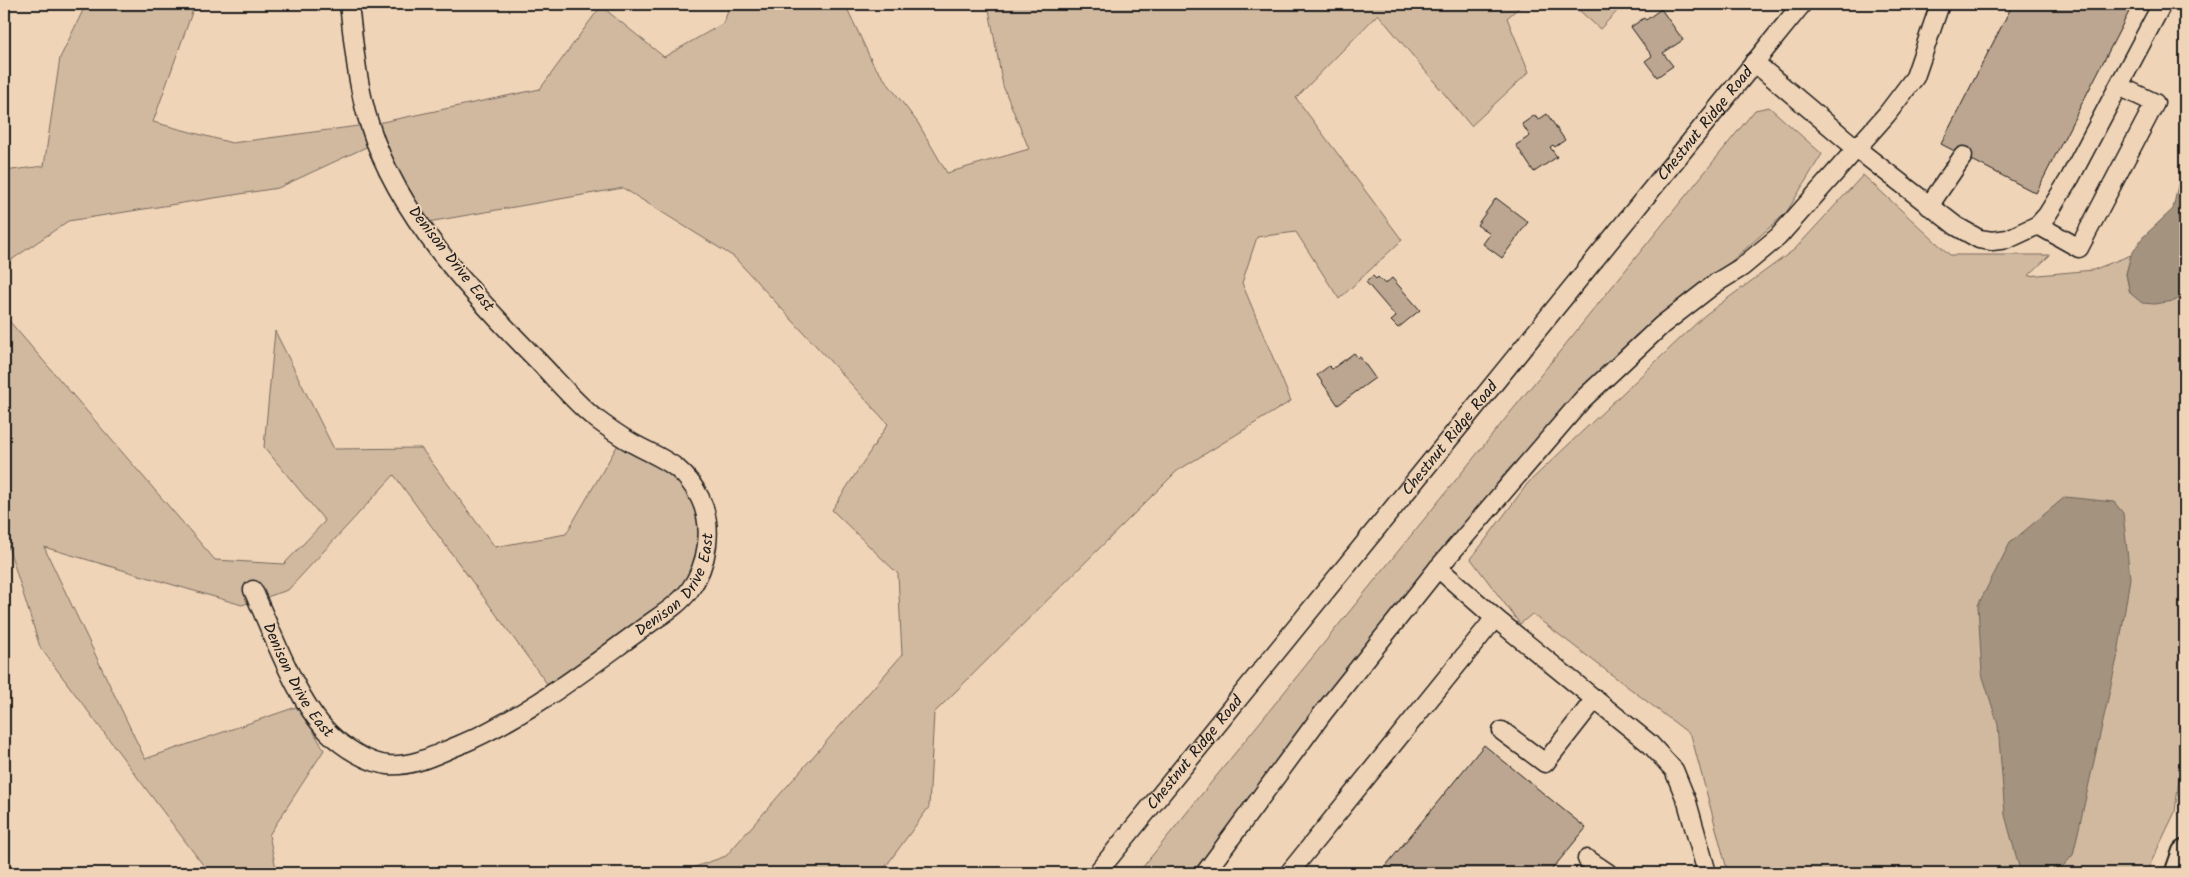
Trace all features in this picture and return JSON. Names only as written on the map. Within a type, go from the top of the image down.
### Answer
[{"type":"highway","points":[[2178,873],[2185,853]]},
{"type":"street","name":"Denison Drive East","points":[[253,590],[304,699],[315,718],[330,734],[348,748],[367,758],[388,765],[412,763],[438,756],[517,717],[667,612],[689,591],[699,574],[706,556],[708,535],[706,518],[700,500],[691,484],[679,469],[664,458],[634,444],[609,429],[588,413],[482,302],[418,220],[388,170],[370,126],[360,91],[349,4]]},
{"type":"street","name":"Chestnut Ridge Road","points":[[1098,873],[1802,4]]},
{"type":"street","points":[[1204,873],[1323,713],[1438,568],[1583,399],[1662,324],[1716,283],[1742,267],[1778,237],[1899,100],[1915,77],[1940,4]]},
{"type":"street","points":[[1754,62],[1857,149],[1929,206],[1972,236],[1986,240],[2016,236],[2038,225],[2047,215],[2070,178],[2162,4]]},
{"type":"street","points":[[2038,225],[2079,248],[2155,103],[2119,86]]},
{"type":"street","points":[[1929,206],[1963,156]]},
{"type":"street","points":[[1438,568],[1495,618],[1650,744],[1674,770],[1687,802],[1707,873]]},
{"type":"street","points":[[1289,873],[1495,618]]},
{"type":"street","points":[[1502,732],[1545,764],[1595,699]]},
{"type":"street","points":[[1587,859],[1608,873]]},
{"type":"shaded area","points":[[86,4],[195,4],[153,122],[232,143],[373,124],[540,89],[601,6],[664,57],[724,23],[730,4],[845,4],[873,64],[918,123],[947,173],[1029,149],[1003,86],[988,4],[1523,4],[1507,18],[1529,72],[1471,126],[1378,14],[1296,98],[1402,240],[1339,299],[1296,232],[1257,237],[1242,283],[1291,401],[1177,471],[934,713],[929,807],[881,873],[678,873],[726,856],[902,655],[898,574],[832,510],[888,424],[734,257],[623,188],[428,222],[377,142],[278,188],[68,221],[4,265],[4,171],[44,166],[60,58]]},
{"type":"shaded area","points":[[1572,4],[1624,4],[1600,29]]},
{"type":"shaded area","points":[[1769,107],[1822,154],[1786,213],[1708,282],[1635,336],[1506,472],[1198,873],[1138,873],[1755,110]]},
{"type":"shaded area","points":[[2185,152],[2185,295],[2174,301],[2154,304],[2142,303],[2130,293],[2126,274],[2131,255],[2143,237],[2173,209]]},
{"type":"shaded area","points":[[1863,175],[1950,255],[2050,255],[2028,276],[2093,270],[2131,255],[2126,274],[2130,293],[2174,301],[2185,295],[2185,730],[2175,812],[2146,873],[1728,873],[1691,735],[1532,614],[1520,624],[1471,559],[1528,483],[1705,315],[1795,249]]},
{"type":"shaded area","points":[[4,315],[215,560],[284,564],[325,521],[264,447],[275,331],[334,449],[421,448],[495,547],[566,534],[623,436],[697,499],[702,576],[556,696],[394,475],[288,590],[242,605],[44,547],[145,759],[299,706],[324,750],[269,835],[277,873],[209,873],[40,647],[4,533]]},
{"type":"shaded area","points":[[2065,497],[2114,502],[2123,513],[2130,578],[2118,654],[2073,855],[2057,873],[2030,873],[2019,867],[2005,815],[1998,725],[1982,674],[1978,605],[2010,543]]},
{"type":"building","points":[[2013,4],[2133,4],[2036,193],[1941,144]]},
{"type":"building","points":[[1661,9],[1683,40],[1663,53],[1673,66],[1657,77],[1645,61],[1652,56],[1631,27],[1644,18],[1646,20]]},
{"type":"building","points":[[1547,114],[1565,140],[1555,147],[1553,145],[1550,147],[1557,157],[1534,172],[1516,145],[1530,136],[1522,124],[1535,115],[1538,120]]},
{"type":"building","points":[[1496,198],[1528,222],[1502,258],[1483,244],[1490,234],[1477,225]]},
{"type":"building","points":[[1373,276],[1376,279],[1378,277],[1385,284],[1392,278],[1420,310],[1398,328],[1391,321],[1396,317],[1366,282]]},
{"type":"building","points":[[1354,353],[1358,358],[1360,357],[1375,378],[1338,405],[1317,375],[1329,366],[1332,369]]},
{"type":"building","points":[[1484,745],[1586,828],[1549,873],[1380,873]]}]
